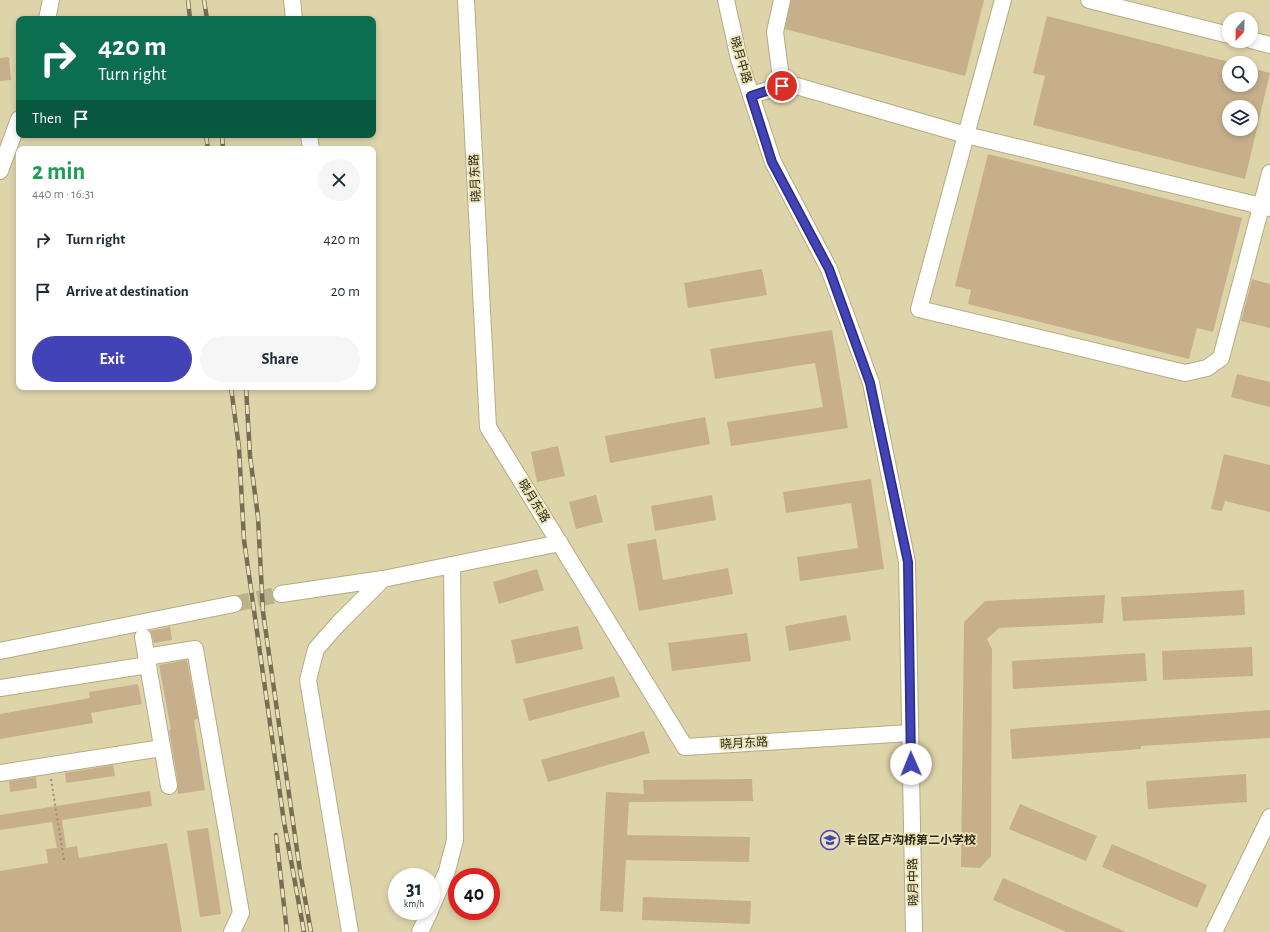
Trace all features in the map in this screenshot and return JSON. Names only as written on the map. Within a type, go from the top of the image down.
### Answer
[{"type":"street","points":[[47,16],[51,0]]},
{"type":"street","points":[[292,0],[294,16]]},
{"type":"street","name":"晓月东路","points":[[466,0],[488,426],[685,747],[910,733]]},
{"type":"street","name":"晓月中路","points":[[726,0],[739,59],[772,162],[829,269],[870,383],[908,562],[914,932]]},
{"type":"street","points":[[782,0],[775,32],[782,86]]},
{"type":"street","points":[[1003,0],[919,309],[1185,373],[1207,368],[1221,358],[1266,207],[1270,173]]},
{"type":"street","points":[[1089,0],[1222,33]]},
{"type":"street","points":[[1258,42],[1270,45]]},
{"type":"street","points":[[751,96],[782,86],[793,85],[966,135],[1266,207]]},
{"type":"street","points":[[0,171],[16,127]]},
{"type":"street","points":[[281,594],[384,579],[560,543]]},
{"type":"street","points":[[440,887],[447,871],[455,840],[452,565]]},
{"type":"street","points":[[350,932],[308,680],[316,649],[338,624],[384,579]]},
{"type":"street","points":[[0,651],[234,604]]},
{"type":"street","points":[[143,637],[169,786]]},
{"type":"street","points":[[0,688],[147,661],[195,649],[241,913],[232,932]]},
{"type":"street","points":[[0,773],[162,748]]},
{"type":"street","points":[[1214,932],[1270,817]]},
{"type":"street","points":[[420,932],[426,920]]},
{"type":"path","points":[[49,766],[64,860]]},
{"type":"building","points":[[791,0],[984,0],[965,76],[785,29]]},
{"type":"building","points":[[1047,16],[1222,60],[1222,92],[1258,92],[1258,70],[1270,73],[1258,124],[1258,100],[1222,100],[1222,136],[1255,136],[1245,179],[1033,125],[1045,76],[1033,73]]},
{"type":"building","points":[[9,57],[11,80],[0,81],[0,58]]},
{"type":"building","points":[[988,154],[1242,218],[1213,332],[1197,328],[1189,359],[968,304],[971,290],[955,286]]},
{"type":"building","points":[[762,269],[767,295],[688,308],[684,283]]},
{"type":"building","points":[[1252,279],[1270,284],[1270,328],[1241,321]]},
{"type":"building","points":[[832,330],[848,428],[731,446],[727,422],[823,407],[815,363],[715,379],[710,349]]},
{"type":"building","points":[[1237,374],[1270,382],[1270,407],[1231,397]]},
{"type":"building","points":[[705,417],[710,444],[610,463],[605,436]]},
{"type":"building","points":[[558,446],[565,476],[537,482],[531,452]]},
{"type":"building","points":[[1224,454],[1270,465],[1270,512],[1225,501],[1222,511],[1211,509]]},
{"type":"building","points":[[871,479],[884,569],[800,581],[797,557],[858,548],[851,503],[786,513],[783,492]]},
{"type":"building","points":[[596,495],[603,522],[576,529],[569,502]]},
{"type":"building","points":[[712,495],[716,520],[655,531],[651,506]]},
{"type":"building","points":[[656,539],[663,580],[728,568],[733,594],[639,611],[627,544]]},
{"type":"building","points":[[537,569],[544,590],[499,604],[493,582]]},
{"type":"building","points":[[1244,590],[1245,615],[1123,621],[1121,597]]},
{"type":"building","points":[[1105,595],[1103,623],[999,628],[987,639],[992,649],[991,856],[980,868],[961,867],[964,622],[985,601]]},
{"type":"building","points":[[846,615],[851,640],[789,651],[785,626]]},
{"type":"building","points":[[578,626],[583,649],[516,664],[511,640]]},
{"type":"building","points":[[170,627],[172,640],[154,643],[150,631]]},
{"type":"building","points":[[747,633],[751,661],[672,671],[668,643]]},
{"type":"building","points":[[1252,647],[1253,676],[1163,680],[1162,651]]},
{"type":"building","points":[[1145,653],[1147,681],[1013,689],[1012,661]]},
{"type":"building","points":[[187,660],[198,719],[194,720],[205,790],[178,794],[178,784],[169,730],[171,730],[159,665]]},
{"type":"building","points":[[614,676],[620,697],[529,721],[523,699]]},
{"type":"building","points":[[138,684],[142,704],[91,713],[93,723],[0,739],[0,714],[90,698],[89,692]]},
{"type":"building","points":[[1270,710],[1270,738],[1141,746],[1141,749],[1012,759],[1010,729]]},
{"type":"building","points":[[644,731],[650,753],[548,782],[541,760]]},
{"type":"building","points":[[113,765],[115,776],[66,783],[65,773]]},
{"type":"building","points":[[1246,774],[1247,802],[1148,809],[1146,781]]},
{"type":"building","points":[[36,777],[37,788],[10,792],[9,781]]},
{"type":"building","points":[[752,779],[753,801],[629,802],[627,835],[750,837],[749,862],[626,860],[623,912],[600,911],[606,792],[644,794],[643,780]]},
{"type":"building","points":[[150,791],[152,806],[62,820],[66,848],[77,846],[79,858],[167,843],[182,932],[0,932],[0,871],[48,863],[46,849],[57,848],[52,822],[0,830],[0,815]]},
{"type":"building","points":[[1020,804],[1097,836],[1086,861],[1009,829]]},
{"type":"building","points":[[208,828],[221,914],[200,917],[187,831]]},
{"type":"building","points":[[1112,844],[1207,885],[1197,908],[1102,867]]},
{"type":"building","points":[[1003,878],[1126,932],[1066,932],[993,900]]},
{"type":"building","points":[[643,897],[751,901],[750,924],[642,920]]},
{"type":"tunnel","points":[[234,604],[281,594]]},
{"type":"railway","points":[[188,0],[190,16]]},
{"type":"railway","points":[[204,0],[207,16]]},
{"type":"railway","points":[[206,138],[208,146]]},
{"type":"railway","points":[[222,138],[223,146]]},
{"type":"railway","points":[[231,390],[239,448],[244,540],[284,822],[304,932]]},
{"type":"railway","points":[[246,390],[250,456],[258,517],[263,612],[300,871],[311,932]]},
{"type":"railway","points":[[276,835],[287,932]]},
{"type":"place","name":"丰台区卢沟桥第二小学校","points":[[830,840]]},
{"type":"route","points":[[782,86],[751,96],[772,162],[829,269],[870,383],[908,562],[911,764]]}]
